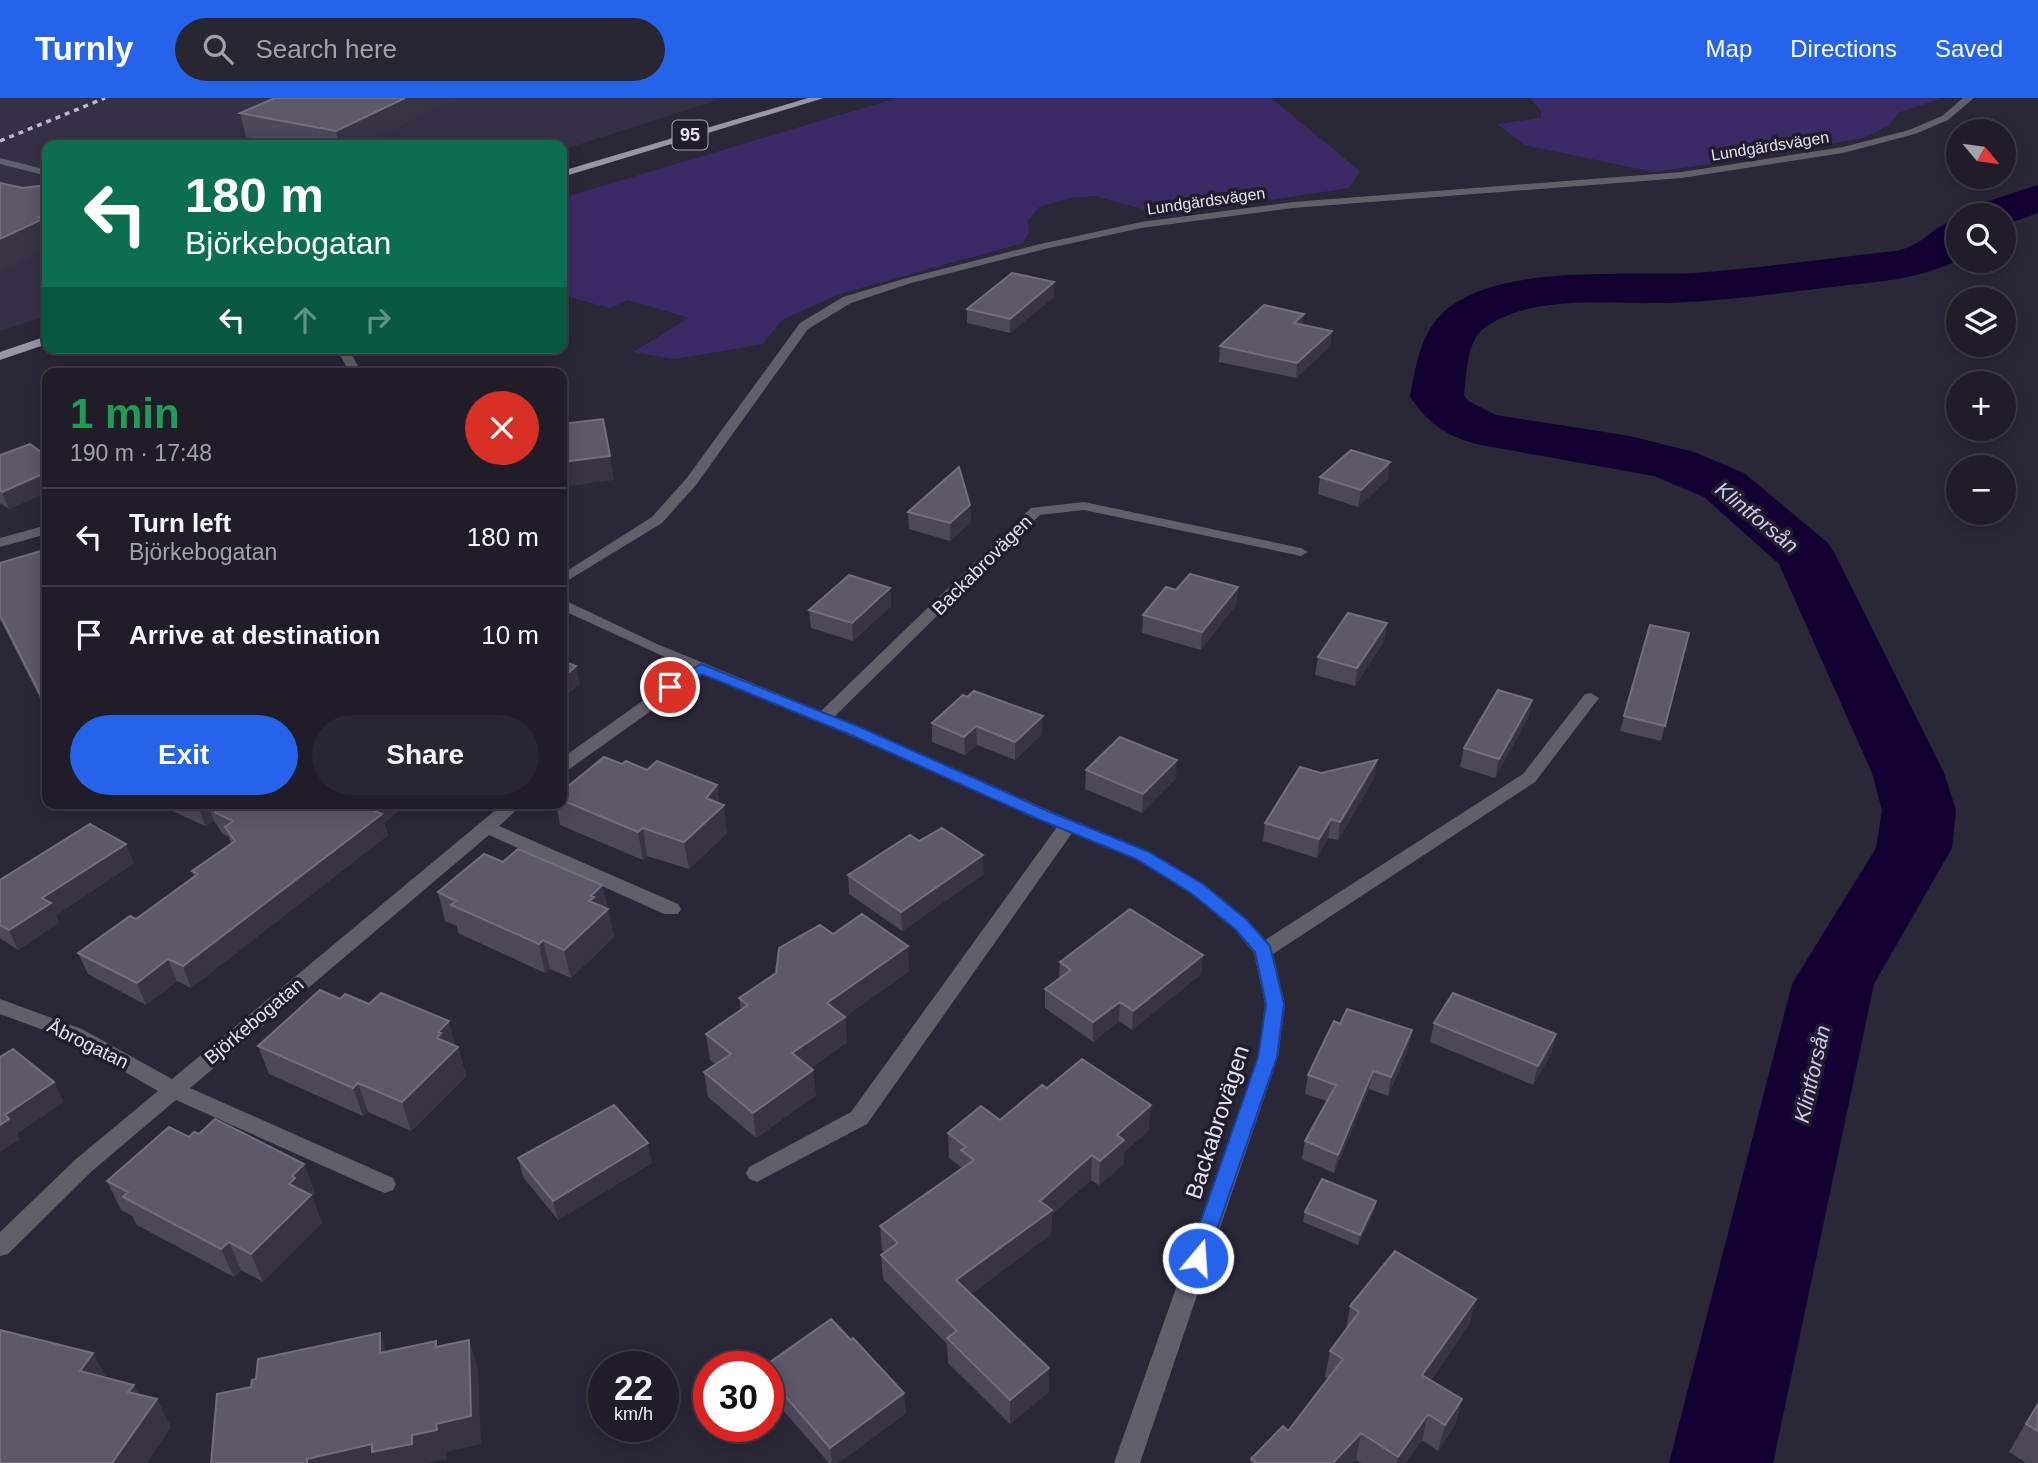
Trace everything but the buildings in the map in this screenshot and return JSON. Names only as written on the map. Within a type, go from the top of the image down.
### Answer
[{"type":"main road","name":"95","points":[[567,172],[819,98]]},
{"type":"main road","points":[[0,356],[42,342]]},
{"type":"street","name":"Lundgärdsvägen","points":[[567,577],[657,520],[691,482],[804,326],[847,300],[907,281],[1044,246],[1141,225],[1293,205],[1682,175],[1843,150],[1912,132],[1945,118],[1969,98]]},
{"type":"street","points":[[0,161],[42,172]]},
{"type":"street","name":"Backabrovägen","points":[[823,718],[1036,511],[1084,506],[1301,552]]},
{"type":"street","points":[[0,543],[42,530]]},
{"type":"street","name":"Backabrovägen","points":[[567,606],[701,668],[1142,855],[1197,888],[1241,924],[1263,951],[1275,1004],[1268,1057],[1127,1463]]},
{"type":"street","points":[[567,762],[670,687],[701,668]]},
{"type":"street","points":[[1263,951],[1529,778],[1591,698]]},
{"type":"street","name":"Björkebogatan","points":[[0,1247],[84,1165],[508,809]]},
{"type":"street","points":[[757,1173],[859,1118],[1068,825]]},
{"type":"street","points":[[487,827],[671,909]]},
{"type":"street","name":"Åbrogatan","points":[[0,1006],[75,1034],[173,1089],[385,1184]]},
{"type":"shaded area","points":[[0,98],[724,98],[567,148],[567,140],[42,140],[42,318],[0,331]]},
{"type":"shaded area","points":[[897,98],[1271,98],[1360,171],[1349,188],[1155,218],[1143,209],[1095,196],[1070,198],[1039,207],[1028,221],[1029,233],[1023,243],[839,294],[782,320],[763,344],[675,359],[633,352],[689,318],[628,300],[610,308],[567,296],[567,197]]},
{"type":"shaded area","points":[[1530,98],[1942,98],[1898,113],[1889,125],[1866,137],[1781,154],[1653,172],[1525,145],[1497,124],[1541,118],[1541,111]]},
{"type":"waterway","name":"Klintforsån","points":[[2016,206],[2038,198]]},
{"type":"waterway","name":"Klintforsån","points":[[1721,1463],[1833,984],[1914,848],[1919,810],[1908,773],[1806,556],[1724,485],[1674,464],[1630,453],[1481,429],[1449,412],[1437,397],[1442,365],[1447,345],[1465,319],[1486,306],[1512,297],[1575,289],[1719,285],[1896,265],[1924,259],[1946,246]]},
{"type":"railway","points":[[0,141],[105,98]]},
{"type":"route","points":[[670,687],[701,668],[857,732],[1044,815],[1142,855],[1197,888],[1241,924],[1263,951],[1275,1004],[1268,1057],[1198,1258]]}]
